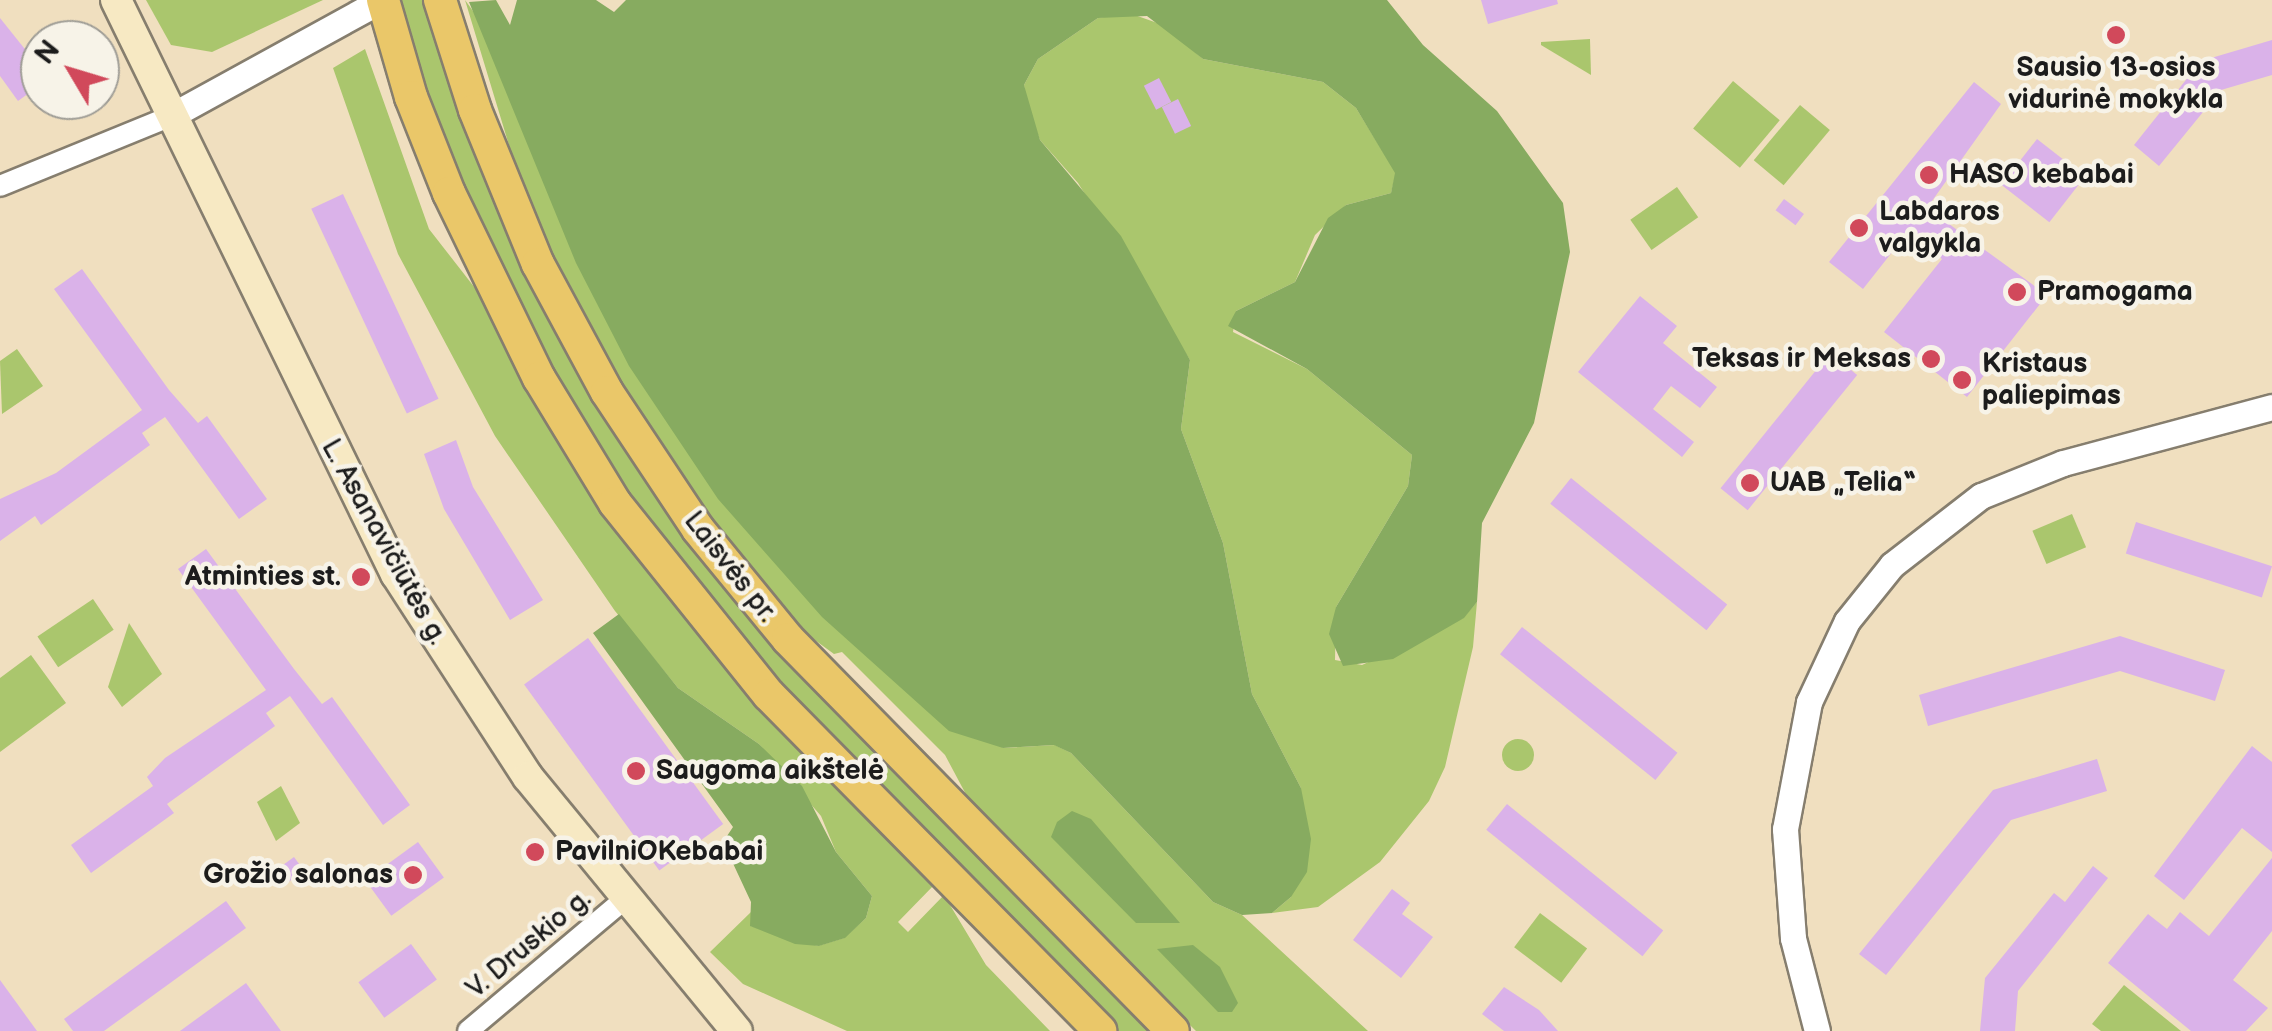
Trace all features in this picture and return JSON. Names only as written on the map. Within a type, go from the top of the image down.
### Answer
[{"type":"main road","name":"L. Asanavičiūtės g.","points":[[116,0],[169,118],[396,574],[518,764],[624,899],[737,1031]]},
{"type":"main road","name":"Laisvės pr.","points":[[383,0],[410,96],[448,192],[538,378],[615,503],[769,695],[1100,1031]]},
{"type":"main road","name":"Laisvės pr.","points":[[440,0],[487,143],[538,264],[608,392],[698,529],[788,639],[1174,1031]]},
{"type":"street","points":[[0,186],[169,118],[383,0]]},
{"type":"street","points":[[1817,1031],[1793,938],[1786,829],[1798,740],[1847,620],[1906,552],[1980,496],[2063,463],[2272,406]]},
{"type":"street","name":"V. Druskio g.","points":[[468,1031],[624,899]]},
{"type":"green space","points":[[146,0],[323,0],[212,52],[171,45]]},
{"type":"green space","points":[[398,0],[425,0],[462,115],[629,453],[1153,1031],[1118,1031],[740,646],[676,566],[569,404],[445,152]]},
{"type":"green space","points":[[465,0],[1003,748],[1055,745],[1071,753],[1213,902],[1242,915],[1368,1031],[1196,1031],[977,815],[945,755],[842,652],[834,654],[786,619],[646,430],[562,285],[522,188]]},
{"type":"green space","points":[[496,0],[510,25],[517,0],[596,0],[614,12],[626,0],[1387,0],[1423,45],[1497,111],[1563,203],[1570,252],[1534,423],[1482,523],[1477,602],[1464,618],[1393,659],[1343,666],[1329,634],[1336,607],[1408,486],[1412,455],[1307,369],[1228,326],[1236,311],[1295,282],[1328,218],[1346,205],[1391,193],[1395,173],[1356,108],[1323,82],[1203,59],[1147,16],[1098,18],[1038,59],[1024,85],[1040,140],[1121,236],[1190,360],[1181,429],[1223,543],[1252,694],[1301,788],[1311,839],[1307,872],[1291,897],[1272,913],[1242,915],[1213,902],[1071,753],[1054,745],[1003,748],[949,731],[822,617],[718,499],[629,366],[576,263],[469,2]]},
{"type":"green space","points":[[1129,13],[1163,25],[1203,59],[1323,82],[1356,108],[1396,173],[1391,193],[1346,205],[1315,235],[1295,282],[1236,311],[1233,332],[1307,369],[1412,455],[1408,486],[1336,607],[1335,660],[1362,665],[1463,618],[1477,602],[1473,647],[1445,767],[1429,801],[1380,862],[1318,907],[1272,913],[1291,897],[1301,788],[1252,694],[1223,543],[1181,429],[1190,360],[1078,183],[1040,140],[1026,103],[1024,85],[1038,59],[1098,18]]},
{"type":"green space","points":[[1590,39],[1591,75],[1541,45],[1541,42]]},
{"type":"green space","points":[[365,49],[429,229],[489,306],[627,541],[749,691],[935,884],[898,922],[908,932],[944,895],[986,965],[1050,1031],[847,1031],[743,984],[710,952],[751,912],[751,926],[818,946],[844,938],[866,918],[872,896],[836,852],[821,816],[759,744],[678,688],[615,611],[495,436],[398,254],[333,68]]},
{"type":"green space","points":[[1733,81],[1780,120],[1740,168],[1693,128]]},
{"type":"green space","points":[[1800,105],[1830,130],[1784,185],[1754,160]]},
{"type":"green space","points":[[1677,187],[1698,217],[1652,250],[1630,220]]},
{"type":"green space","points":[[17,349],[43,386],[2,414],[0,361]]},
{"type":"green space","points":[[2072,514],[2086,547],[2046,564],[2032,531]]},
{"type":"green space","points":[[93,599],[114,630],[58,667],[37,636]]},
{"type":"green space","points":[[619,614],[678,688],[759,744],[802,786],[836,852],[872,896],[866,918],[845,938],[819,946],[795,944],[750,926],[751,902],[723,842],[733,827],[593,633]]},
{"type":"green space","points":[[129,623],[162,674],[122,707],[108,687]]},
{"type":"green space","points":[[31,655],[66,703],[0,752],[0,678]]},
{"type":"green space","points":[[1518,739],[1529,744],[1534,755],[1529,766],[1518,771],[1507,766],[1502,755],[1507,744]]},
{"type":"green space","points":[[281,786],[300,823],[276,841],[257,802]]},
{"type":"green space","points":[[1072,811],[1091,819],[1180,923],[1136,923],[1051,837],[1057,822]]},
{"type":"green space","points":[[1540,913],[1587,949],[1561,983],[1514,947]]},
{"type":"green space","points":[[1193,945],[1220,967],[1238,1003],[1232,1012],[1218,1012],[1157,949]]},
{"type":"green space","points":[[2124,985],[2181,1031],[2101,1031],[2092,1024]]},
{"type":"building","points":[[1481,0],[1557,0],[1558,4],[1488,24]]},
{"type":"building","points":[[0,18],[20,43],[20,100],[0,76]]},
{"type":"building","points":[[2272,40],[2272,75],[2221,90],[2159,166],[2134,145],[2201,61]]},
{"type":"building","points":[[1159,78],[1171,102],[1156,110],[1144,86]]},
{"type":"building","points":[[1974,82],[2001,104],[1927,208],[2047,295],[1967,397],[1884,332],[1942,259],[1908,232],[1863,289],[1829,262]]},
{"type":"building","points":[[1178,99],[1191,126],[1175,134],[1162,107]]},
{"type":"building","points":[[2037,139],[2085,177],[2049,222],[2001,185]]},
{"type":"building","points":[[343,194],[439,399],[407,414],[311,209]]},
{"type":"building","points":[[1784,199],[1804,214],[1796,225],[1776,210]]},
{"type":"building","points":[[82,269],[169,390],[198,423],[207,416],[267,499],[239,519],[165,417],[142,433],[150,445],[41,525],[35,516],[0,541],[0,499],[56,473],[142,410],[54,289]]},
{"type":"building","points":[[1640,296],[1677,326],[1663,343],[1717,387],[1700,408],[1671,386],[1653,409],[1694,442],[1682,457],[1578,372]]},
{"type":"building","points":[[1830,353],[1857,375],[1748,510],[1720,488]]},
{"type":"building","points":[[456,440],[473,487],[543,600],[510,620],[444,509],[424,454]]},
{"type":"building","points":[[1571,478],[1727,604],[1706,630],[1550,504]]},
{"type":"building","points":[[2136,522],[2272,566],[2262,598],[2126,553]]},
{"type":"building","points":[[206,549],[322,704],[332,697],[410,805],[383,825],[290,696],[266,713],[275,726],[167,804],[174,813],[91,873],[71,845],[153,786],[147,777],[165,758],[266,690],[178,569]]},
{"type":"building","points":[[1522,627],[1677,753],[1655,780],[1500,654]]},
{"type":"building","points":[[2120,636],[2225,670],[2215,701],[2120,671],[1928,726],[1919,695]]},
{"type":"building","name":"Saugoma aikštelė","points":[[588,638],[723,824],[659,871],[524,684]]},
{"type":"building","points":[[2252,746],[2272,762],[2272,852],[2242,828],[2184,900],[2154,876]]},
{"type":"building","points":[[2097,759],[2107,791],[2011,820],[1886,975],[1859,954],[1993,790]]},
{"type":"building","points":[[1507,804],[1663,930],[1642,956],[1486,830]]},
{"type":"building","points":[[418,842],[444,878],[391,916],[365,880]]},
{"type":"building","points":[[294,857],[304,871],[281,888],[271,874]]},
{"type":"building","points":[[2272,858],[2272,931],[2233,980],[2268,1008],[2246,1031],[2191,1031],[2108,963],[2148,914],[2167,929],[2180,912],[2209,936]]},
{"type":"building","points":[[2093,866],[2108,878],[2018,991],[2015,1031],[1980,1031],[1985,978],[2054,893],[2065,902]]},
{"type":"building","points":[[1392,889],[1410,903],[1402,914],[1433,937],[1401,978],[1353,940]]},
{"type":"building","points":[[226,901],[246,928],[104,1031],[73,1031],[64,1019]]},
{"type":"building","points":[[411,944],[437,980],[384,1018],[358,982]]},
{"type":"building","points":[[0,980],[37,1031],[0,1031]]},
{"type":"building","points":[[246,983],[281,1031],[180,1031]]},
{"type":"building","points":[[1504,987],[1539,1010],[1558,1031],[1504,1031],[1482,1014]]},
{"type":"place","name":"Sausio 13-osios vidurinė mokykla","points":[[2116,35]]},
{"type":"place","name":"HASO kebabai","points":[[1929,175]]},
{"type":"place","name":"Labdaros valgykla","points":[[1859,228]]},
{"type":"place","name":"Pramogama","points":[[2017,292]]},
{"type":"place","name":"Teksas ir Meksas","points":[[1931,359]]},
{"type":"place","name":"Kristaus paliepimas","points":[[1962,380]]},
{"type":"place","name":"UAB „Telia“","points":[[1750,483]]},
{"type":"place","name":"Atminties st.","points":[[361,577]]},
{"type":"place","name":"Saugoma aikštelė","points":[[636,771]]},
{"type":"place","name":"PavilniOKebabai","points":[[535,852]]},
{"type":"place","name":"Grožio salonas","points":[[413,875]]}]
